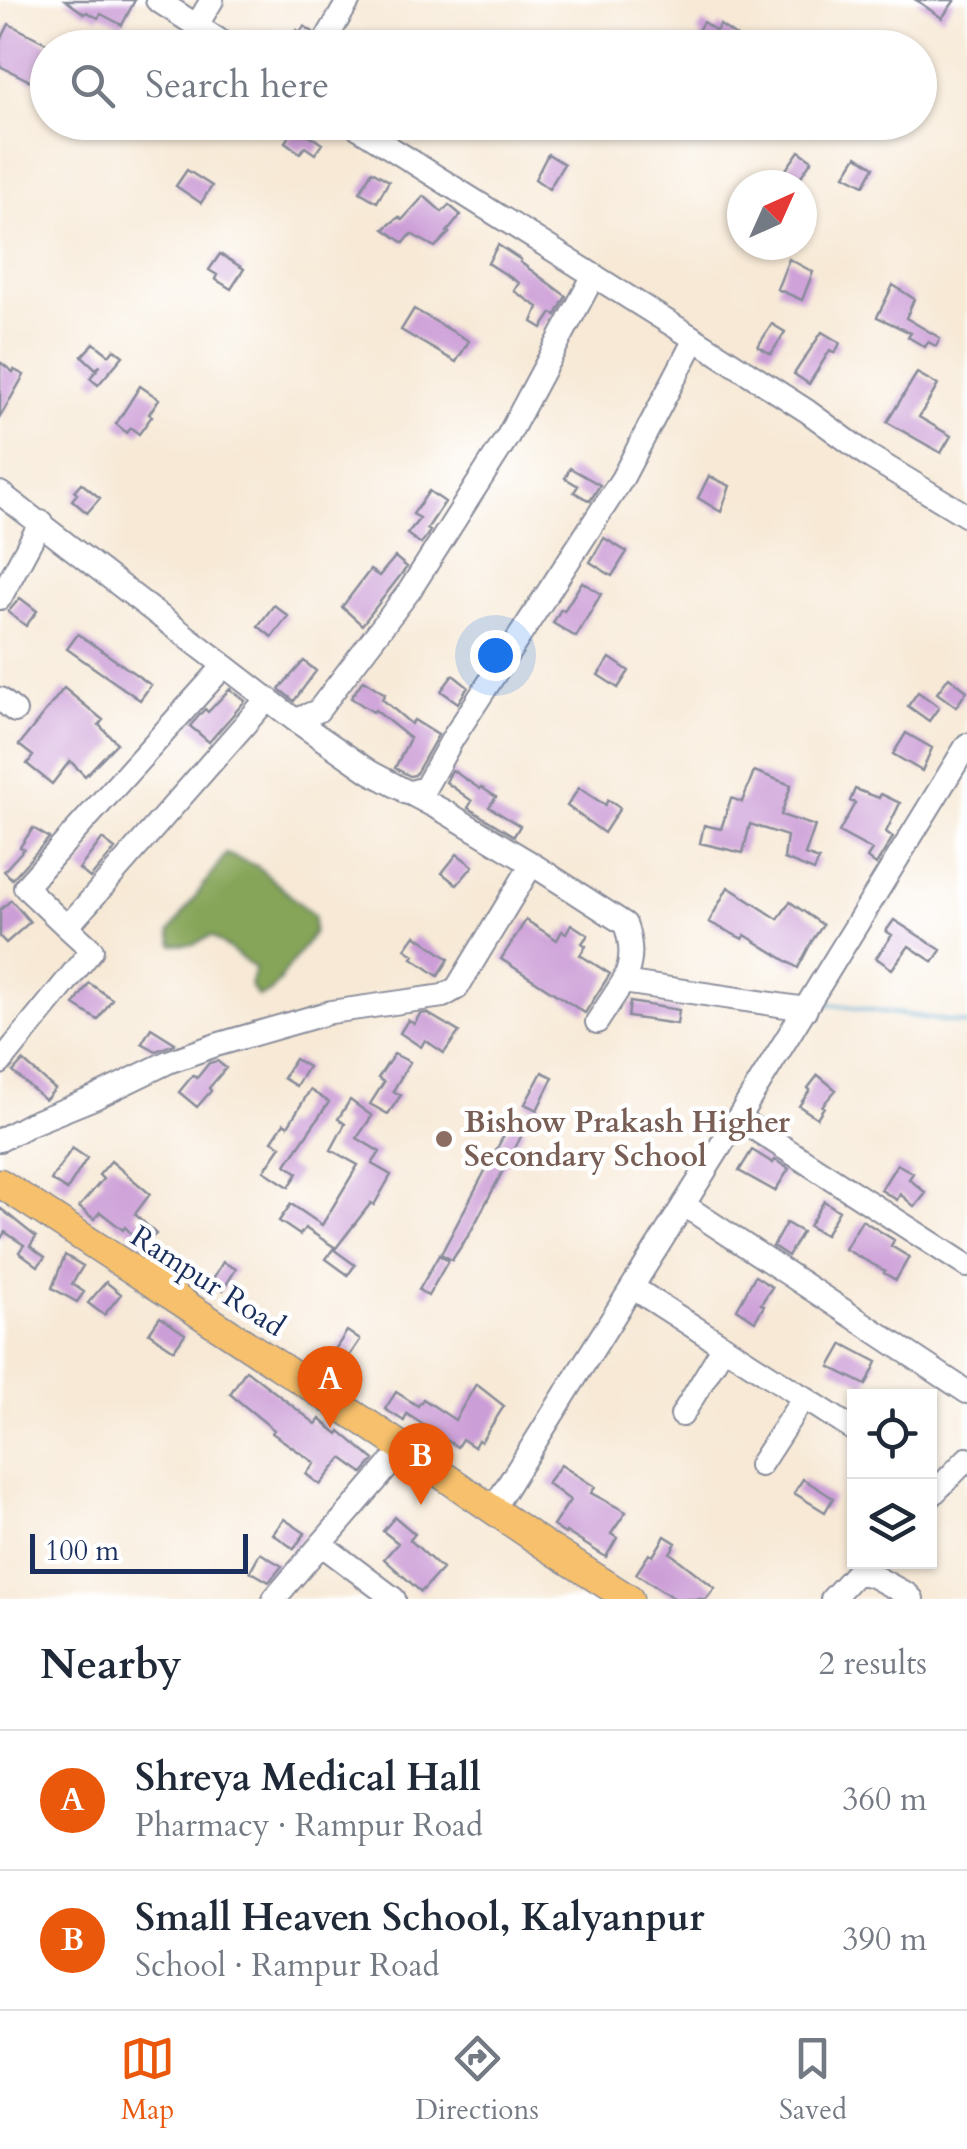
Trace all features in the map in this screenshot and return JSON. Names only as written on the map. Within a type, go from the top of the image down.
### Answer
[{"type":"main road","name":"Rampur Road","points":[[0,1183],[630,1599]]},
{"type":"street","points":[[157,0],[202,30]]},
{"type":"street","points":[[196,26],[212,0]]},
{"type":"street","points":[[332,30],[349,0]]},
{"type":"street","points":[[378,140],[695,338],[867,455],[967,516]]},
{"type":"street","points":[[295,720],[318,711],[410,590],[508,436],[594,275]]},
{"type":"street","points":[[408,793],[425,788],[452,738],[622,480],[695,338]]},
{"type":"street","points":[[0,492],[266,699],[370,772],[447,813],[624,924],[631,940],[630,968],[597,1022]]},
{"type":"street","points":[[0,598],[41,522]]},
{"type":"street","points":[[0,1064],[92,950],[26,887],[224,667]]},
{"type":"street","points":[[67,926],[266,699]]},
{"type":"street","points":[[493,1509],[967,744]]},
{"type":"street","points":[[435,773],[434,792],[447,813]]},
{"type":"street","points":[[0,1140],[168,1062],[216,1045],[331,1012],[449,994],[532,864]]},
{"type":"street","points":[[623,982],[806,1009]]},
{"type":"street","points":[[738,1118],[967,1266]]},
{"type":"street","points":[[684,1205],[967,1392]]},
{"type":"street","points":[[632,1287],[847,1425]]},
{"type":"street","points":[[682,1415],[724,1346]]},
{"type":"street","points":[[760,1465],[804,1397]]},
{"type":"street","points":[[274,1599],[404,1448]]},
{"type":"street","points":[[937,1484],[967,1458]]},
{"type":"street","points":[[321,1544],[394,1599]]},
{"type":"street","points":[[832,1599],[859,1569]]},
{"type":"street","points":[[863,1569],[912,1599]]},
{"type":"green space","points":[[226,854],[257,866],[314,916],[314,932],[271,992],[258,997],[250,985],[255,968],[211,936],[194,944],[173,945],[170,932]]},
{"type":"building","points":[[65,0],[135,0],[122,25],[101,14],[98,18],[85,14]]},
{"type":"building","points":[[916,0],[955,0],[942,18]]},
{"type":"building","points":[[703,22],[715,30],[698,30]]},
{"type":"building","points":[[9,24],[30,35],[30,81],[0,66],[0,42]]},
{"type":"building","points":[[316,140],[322,144],[315,154],[305,147],[300,153],[285,142]]},
{"type":"building","points":[[799,151],[812,160],[805,170],[786,170]]},
{"type":"building","points":[[548,154],[564,164],[549,189],[535,179]]},
{"type":"building","points":[[857,156],[874,167],[864,185],[845,175]]},
{"type":"building","points":[[187,170],[212,186],[201,203],[176,186]]},
{"type":"building","points":[[372,171],[389,181],[377,202],[360,192]]},
{"type":"building","points":[[424,196],[442,212],[449,205],[461,215],[435,247],[411,234],[404,243],[384,229],[399,217],[402,220]]},
{"type":"building","points":[[498,245],[566,296],[556,315],[552,313],[542,328],[532,322],[538,307],[514,291],[519,283],[488,263]]},
{"type":"building","points":[[220,254],[244,269],[231,289],[209,270]]},
{"type":"building","points":[[789,260],[813,272],[802,300],[777,289]]},
{"type":"building","points":[[893,285],[914,299],[906,318],[940,338],[936,346],[928,342],[925,347],[908,337],[911,333],[877,317]]},
{"type":"building","points":[[414,309],[469,341],[456,362],[401,330]]},
{"type":"building","points":[[772,324],[785,332],[771,354],[758,346]]},
{"type":"building","points":[[822,332],[840,343],[835,353],[830,350],[809,384],[794,374]]},
{"type":"building","points":[[94,343],[109,355],[114,349],[123,356],[98,385],[90,378],[101,365],[96,369],[82,356]]},
{"type":"building","points":[[0,362],[24,375],[0,417]]},
{"type":"building","points":[[917,373],[938,385],[919,417],[951,436],[941,453],[887,422]]},
{"type":"building","points":[[140,386],[159,399],[139,434],[131,428],[127,433],[116,424]]},
{"type":"building","points":[[570,468],[600,485],[590,501],[574,492],[578,486],[565,478]]},
{"type":"building","points":[[709,476],[730,486],[721,512],[698,498]]},
{"type":"building","points":[[81,483],[100,498],[87,513],[72,500]]},
{"type":"building","points":[[429,491],[445,502],[421,544],[407,534],[420,518],[413,514]]},
{"type":"building","points":[[604,538],[627,552],[612,576],[590,562]]},
{"type":"building","points":[[395,557],[407,567],[362,625],[342,607],[370,570],[379,576]]},
{"type":"building","points":[[582,582],[601,594],[576,637],[553,623]]},
{"type":"building","points":[[20,598],[37,611],[26,626],[8,612]]},
{"type":"building","points":[[274,605],[288,616],[272,637],[258,626]]},
{"type":"building","points":[[78,634],[151,685],[140,700],[67,649]]},
{"type":"building","points":[[610,658],[629,671],[618,688],[598,675]]},
{"type":"building","points":[[304,661],[316,671],[294,701],[279,689]]},
{"type":"building","points":[[453,675],[468,687],[458,703],[441,691]]},
{"type":"building","points":[[949,677],[967,691],[956,707],[937,693]]},
{"type":"building","points":[[363,680],[385,694],[382,699],[411,724],[414,720],[438,735],[415,775],[395,768],[410,738],[375,710],[351,698]]},
{"type":"building","points":[[64,688],[103,720],[99,725],[117,743],[85,776],[70,761],[52,784],[27,764],[33,756],[19,745]]},
{"type":"building","points":[[230,689],[245,701],[209,742],[190,726]]},
{"type":"building","points":[[918,692],[939,707],[929,721],[908,706]]},
{"type":"building","points":[[906,733],[932,748],[922,771],[893,754]]},
{"type":"building","points":[[452,770],[496,797],[489,807],[520,826],[514,836],[468,808],[472,801],[446,782]]},
{"type":"building","points":[[754,771],[791,785],[781,815],[815,826],[805,855],[819,860],[814,871],[784,859],[787,836],[750,824],[743,853],[700,843],[704,825],[721,829],[731,798],[742,802]]},
{"type":"building","points":[[579,788],[605,805],[608,800],[620,808],[604,833],[567,806]]},
{"type":"building","points":[[855,789],[900,803],[886,832],[893,837],[876,865],[867,858],[872,850],[839,832],[855,803],[850,801]]},
{"type":"building","points":[[33,828],[49,838],[12,879],[4,871],[24,849],[20,847]]},
{"type":"building","points":[[102,839],[115,849],[90,878],[79,869]]},
{"type":"building","points":[[457,854],[473,866],[457,885],[442,873]]},
{"type":"building","points":[[728,887],[778,919],[790,902],[823,925],[798,968],[745,935],[743,939],[709,922]]},
{"type":"building","points":[[11,900],[30,922],[6,943],[0,937],[0,910]]},
{"type":"building","points":[[526,920],[557,940],[571,924],[588,935],[580,955],[610,974],[585,1013],[501,959]]},
{"type":"building","points":[[894,920],[941,950],[933,962],[909,946],[892,969],[876,958],[892,935],[886,931]]},
{"type":"building","points":[[415,935],[449,959],[438,976],[405,949]]},
{"type":"building","points":[[89,983],[112,999],[98,1020],[74,1005]]},
{"type":"building","points":[[630,1002],[679,1010],[677,1024],[628,1017]]},
{"type":"building","points":[[427,1013],[459,1032],[444,1053],[425,1040],[421,1047],[400,1033],[408,1020],[414,1024],[420,1014]]},
{"type":"building","points":[[151,1028],[175,1044],[156,1051],[142,1043]]},
{"type":"building","points":[[394,1054],[410,1062],[393,1091],[401,1095],[388,1114],[370,1104],[384,1082],[378,1078]]},
{"type":"building","points":[[295,1059],[308,1067],[296,1086],[283,1078]]},
{"type":"building","points":[[23,1061],[55,1089],[45,1100],[13,1072]]},
{"type":"building","points":[[217,1061],[226,1068],[197,1107],[179,1092],[193,1075],[197,1078],[209,1063]]},
{"type":"building","points":[[542,1072],[553,1077],[537,1110],[525,1104]]},
{"type":"building","points":[[818,1075],[836,1090],[817,1118],[799,1106]]},
{"type":"building","points":[[310,1090],[329,1102],[286,1165],[298,1173],[289,1187],[264,1171],[281,1146],[272,1141],[284,1123],[288,1126]]},
{"type":"building","points":[[350,1100],[372,1116],[357,1138],[380,1152],[372,1164],[391,1175],[374,1205],[371,1203],[336,1248],[305,1228],[300,1235],[279,1221],[291,1204],[322,1225],[358,1165],[331,1150],[345,1124],[338,1119]]},
{"type":"building","points":[[511,1122],[525,1129],[452,1260],[441,1254]]},
{"type":"building","points":[[72,1148],[87,1158],[67,1190],[51,1180]]},
{"type":"building","points":[[752,1150],[789,1169],[775,1191],[739,1171]]},
{"type":"building","points":[[111,1161],[150,1194],[135,1214],[156,1234],[143,1246],[125,1227],[123,1230],[100,1212],[94,1219],[79,1207],[103,1179],[99,1175]]},
{"type":"building","points":[[897,1164],[913,1173],[909,1179],[926,1193],[915,1207],[900,1194],[897,1200],[881,1190]]},
{"type":"building","points":[[824,1201],[839,1211],[825,1235],[809,1226]]},
{"type":"building","points":[[0,1208],[36,1237],[30,1246],[45,1257],[38,1266],[19,1252],[24,1245],[5,1232],[0,1240]]},
{"type":"building","points":[[862,1220],[894,1240],[891,1246],[909,1257],[896,1280],[845,1249]]},
{"type":"building","points":[[786,1223],[802,1232],[788,1256],[773,1246]]},
{"type":"building","points":[[333,1249],[355,1265],[348,1275],[326,1259]]},
{"type":"building","points":[[65,1255],[83,1266],[72,1284],[84,1292],[77,1302],[52,1288]]},
{"type":"building","points":[[439,1255],[448,1261],[428,1296],[419,1290]]},
{"type":"building","points":[[223,1262],[236,1269],[223,1290],[211,1282]]},
{"type":"building","points":[[755,1276],[772,1287],[755,1321],[737,1309]]},
{"type":"building","points":[[106,1282],[121,1294],[104,1315],[88,1303]]},
{"type":"building","points":[[160,1317],[185,1334],[174,1350],[149,1333]]},
{"type":"building","points":[[347,1331],[360,1340],[336,1376],[323,1368]]},
{"type":"building","points":[[843,1344],[877,1362],[866,1385],[830,1367]]},
{"type":"building","points":[[246,1370],[316,1424],[320,1419],[338,1434],[340,1431],[374,1460],[363,1473],[342,1458],[320,1485],[306,1474],[315,1463],[272,1433],[274,1430],[230,1394]]},
{"type":"building","points":[[476,1384],[504,1406],[474,1447],[462,1439],[457,1447],[407,1414],[404,1421],[385,1409],[396,1392],[418,1406],[423,1399],[455,1420]]},
{"type":"building","points":[[561,1465],[595,1487],[591,1493],[626,1512],[611,1534],[617,1538],[606,1557],[553,1526],[570,1500],[547,1483]]},
{"type":"building","points":[[803,1479],[833,1498],[825,1512],[794,1493]]},
{"type":"building","points":[[395,1517],[415,1534],[410,1540],[442,1569],[421,1592],[384,1559],[398,1543],[383,1531]]},
{"type":"building","points":[[284,1519],[305,1533],[294,1549],[273,1534]]},
{"type":"building","points":[[665,1536],[676,1543],[670,1553],[715,1588],[706,1599],[675,1599],[636,1574]]},
{"type":"building","points":[[260,1553],[282,1566],[269,1582],[250,1571]]},
{"type":"waterway","points":[[823,1003],[967,1024]]},
{"type":"place","name":"Bishow Prakash Higher Secondary School","points":[[444,1139]]},
{"type":"place","name":"Shreya Medical Hall","points":[[330,1428]]},
{"type":"place","name":"Small Heaven School, Kalyanpur","points":[[421,1505]]}]
